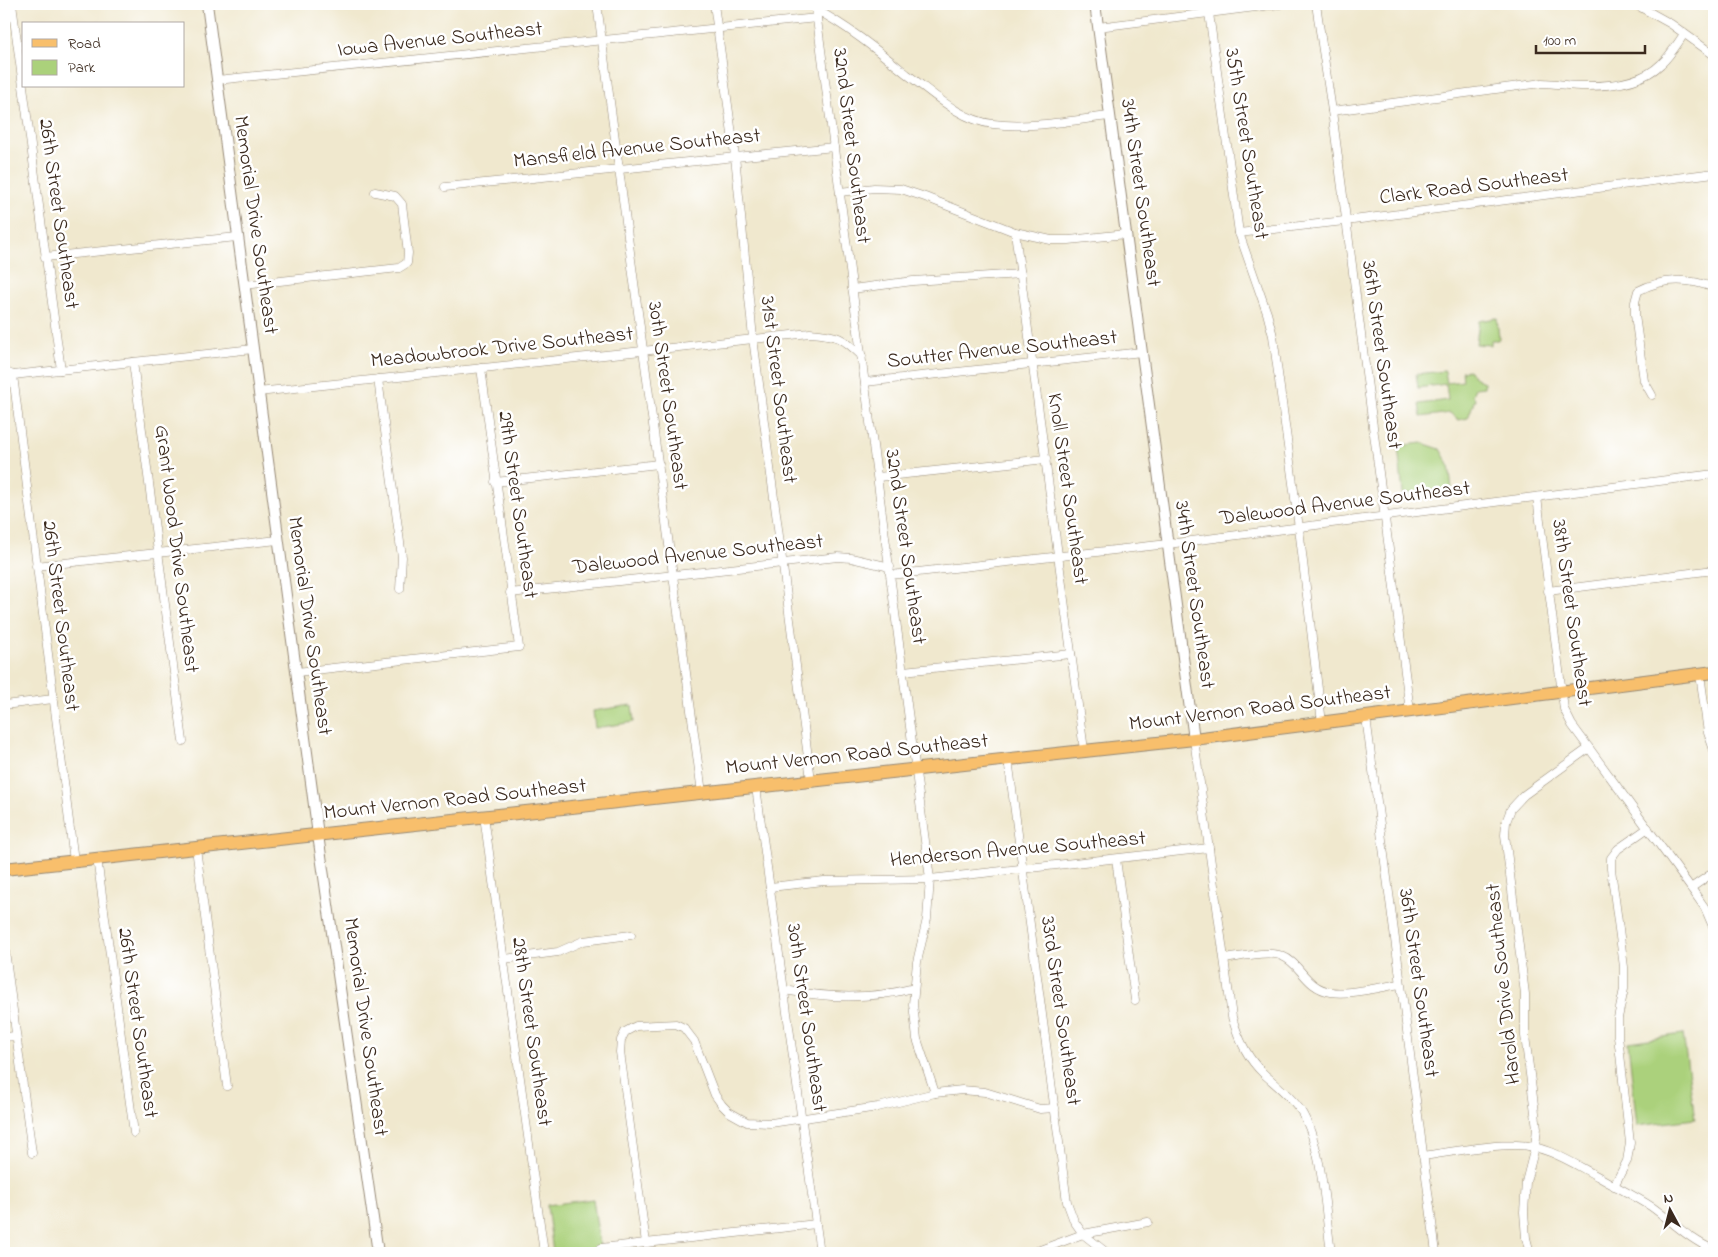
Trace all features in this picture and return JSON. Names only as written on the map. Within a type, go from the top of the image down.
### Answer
[{"type":"main road","name":"Mount Vernon Road Southeast","points":[[4,869],[1194,739],[1714,672]]},
{"type":"street","name":"26th Street Southeast","points":[[12,4],[22,78]]},
{"type":"street","name":"Memorial Drive Southeast","points":[[207,4],[318,834],[378,1253]]},
{"type":"street","name":"30th Street Southeast","points":[[597,4],[702,793]]},
{"type":"street","name":"31st Street Southeast","points":[[714,4],[735,156],[753,338],[812,780]]},
{"type":"street","name":"34th Street Southeast","points":[[1095,4],[1232,1017],[1238,1037],[1249,1055],[1262,1072],[1284,1091],[1300,1110],[1311,1130],[1318,1156],[1331,1253]]},
{"type":"street","points":[[1098,27],[1280,4]]},
{"type":"street","name":"36th Street Southeast","points":[[1316,4],[1332,111],[1410,711]]},
{"type":"street","points":[[1635,4],[1656,14],[1714,55]]},
{"type":"street","points":[[815,6],[841,23],[951,107],[971,118],[991,124],[1015,126],[1110,116]]},
{"type":"street","name":"32nd Street Southeast","points":[[815,6],[930,879],[927,919],[917,962],[913,1004],[917,1039],[935,1093]]},
{"type":"street","name":"35th Street Southeast","points":[[1208,13],[1239,233],[1267,313],[1273,336],[1299,528],[1322,723]]},
{"type":"street","name":"Iowa Avenue Southeast","points":[[217,80],[817,18]]},
{"type":"street","points":[[1332,111],[1542,84],[1554,83],[1587,86],[1629,82],[1646,75],[1660,65],[1684,34]]},
{"type":"street","name":"26th Street Southeast","points":[[23,88],[61,370]]},
{"type":"street","name":"Mansfield Avenue Southeast","points":[[445,187],[834,147]]},
{"type":"street","name":"Clark Road Southeast","points":[[1239,233],[1714,173]]},
{"type":"street","points":[[840,192],[874,188],[900,189],[1015,232],[1051,240],[1070,240],[1126,234]]},
{"type":"street","points":[[244,284],[399,268],[407,263],[408,253],[402,204],[395,196],[375,192]]},
{"type":"street","name":"Knoll Street Southeast","points":[[1015,232],[1084,750]]},
{"type":"street","points":[[46,257],[238,237]]},
{"type":"street","points":[[852,289],[913,282],[1021,274]]},
{"type":"street","points":[[1652,395],[1644,382],[1635,314],[1638,290],[1650,284],[1674,281],[1698,282],[1714,288]]},
{"type":"street","name":"Meadowbrook Drive Southeast","points":[[258,392],[810,333],[831,334],[847,342],[862,356]]},
{"type":"street","points":[[4,372],[13,375],[253,349]]},
{"type":"street","name":"Soutter Avenue Southeast","points":[[865,382],[1142,352]]},
{"type":"street","name":"Grant Wood Drive Southeast","points":[[134,362],[183,740]]},
{"type":"street","name":"29th Street Southeast","points":[[297,672],[519,647],[510,593],[481,368]]},
{"type":"street","name":"26th Street Southeast","points":[[13,375],[74,861]]},
{"type":"street","points":[[378,378],[402,557],[400,589]]},
{"type":"street","points":[[878,477],[1046,459]]},
{"type":"street","points":[[496,482],[659,464]]},
{"type":"street","name":"Dalewood Avenue Southeast","points":[[510,593],[838,557],[851,558],[890,571],[1059,556],[1299,528],[1714,474]]},
{"type":"street","name":"38th Street Southeast","points":[[1536,497],[1564,709],[1572,725],[1691,888],[1704,908],[1714,929]]},
{"type":"street","points":[[36,566],[278,540]]},
{"type":"street","points":[[1548,591],[1714,570]]},
{"type":"street","points":[[904,671],[1071,654]]},
{"type":"street","points":[[1700,674],[1708,733],[1714,750]]},
{"type":"street","points":[[4,705],[53,699]]},
{"type":"street","name":"36th Street Southeast","points":[[1366,717],[1436,1253]]},
{"type":"street","name":"Harold Drive Southeast","points":[[1530,1253],[1526,1238],[1524,1212],[1526,1182],[1535,1147],[1537,1128],[1525,1036],[1526,994],[1505,835],[1506,822],[1511,809],[1524,795],[1589,748]]},
{"type":"street","name":"33rd Street Southeast","points":[[1008,759],[1067,1202],[1074,1222],[1083,1234],[1107,1253]]},
{"type":"street","name":"30th Street Southeast","points":[[756,787],[820,1253]]},
{"type":"street","name":"28th Street Southeast","points":[[484,816],[544,1253]]},
{"type":"street","points":[[1614,1186],[1627,1161],[1630,1143],[1618,1036],[1618,1018],[1624,989],[1624,967],[1611,858],[1618,849],[1648,828]]},
{"type":"street","points":[[196,848],[227,1086]]},
{"type":"street","name":"Henderson Avenue Southeast","points":[[770,887],[824,881],[930,879],[1209,848]]},
{"type":"street","name":"26th Street Southeast","points":[[97,858],[134,1133]]},
{"type":"street","points":[[1116,859],[1135,1000]]},
{"type":"street","points":[[1691,888],[1714,872]]},
{"type":"street","points":[[504,959],[558,952],[583,941],[631,935]]},
{"type":"street","points":[[4,944],[32,1153]]},
{"type":"street","points":[[1225,959],[1271,953],[1283,956],[1294,964],[1306,979],[1330,992],[1345,992],[1400,984]]},
{"type":"street","points":[[784,990],[836,998],[881,995],[914,988]]},
{"type":"street","points":[[646,1243],[620,1052],[625,1032],[636,1026],[676,1024],[684,1028],[694,1041],[715,1095],[722,1106],[747,1122],[760,1124],[878,1107],[935,1093],[962,1090],[985,1092],[1040,1109],[1055,1108]]},
{"type":"street","points":[[4,1037],[16,1036]]},
{"type":"street","points":[[1423,1156],[1514,1144],[1535,1147],[1555,1154],[1614,1186],[1666,1217],[1686,1235],[1701,1245],[1714,1250]]},
{"type":"street","points":[[1032,1253],[1083,1234],[1148,1222]]},
{"type":"street","points":[[600,1248],[816,1224]]},
{"type":"green space","points":[[1497,318],[1498,340],[1491,340],[1491,345],[1476,344],[1479,321]]},
{"type":"green space","points":[[1469,370],[1473,376],[1484,382],[1484,387],[1475,388],[1472,395],[1475,399],[1468,418],[1459,420],[1450,413],[1421,417],[1419,404],[1448,400],[1446,384],[1418,388],[1416,374],[1445,371],[1447,383],[1463,381],[1462,371]]},
{"type":"green space","points":[[1422,443],[1440,449],[1449,465],[1452,489],[1403,494],[1398,446]]},
{"type":"green space","points":[[632,705],[634,722],[595,728],[593,711]]},
{"type":"green space","points":[[1683,1034],[1695,1119],[1637,1126],[1628,1042]]},
{"type":"green space","points":[[593,1199],[601,1253],[553,1253],[547,1205]]}]
